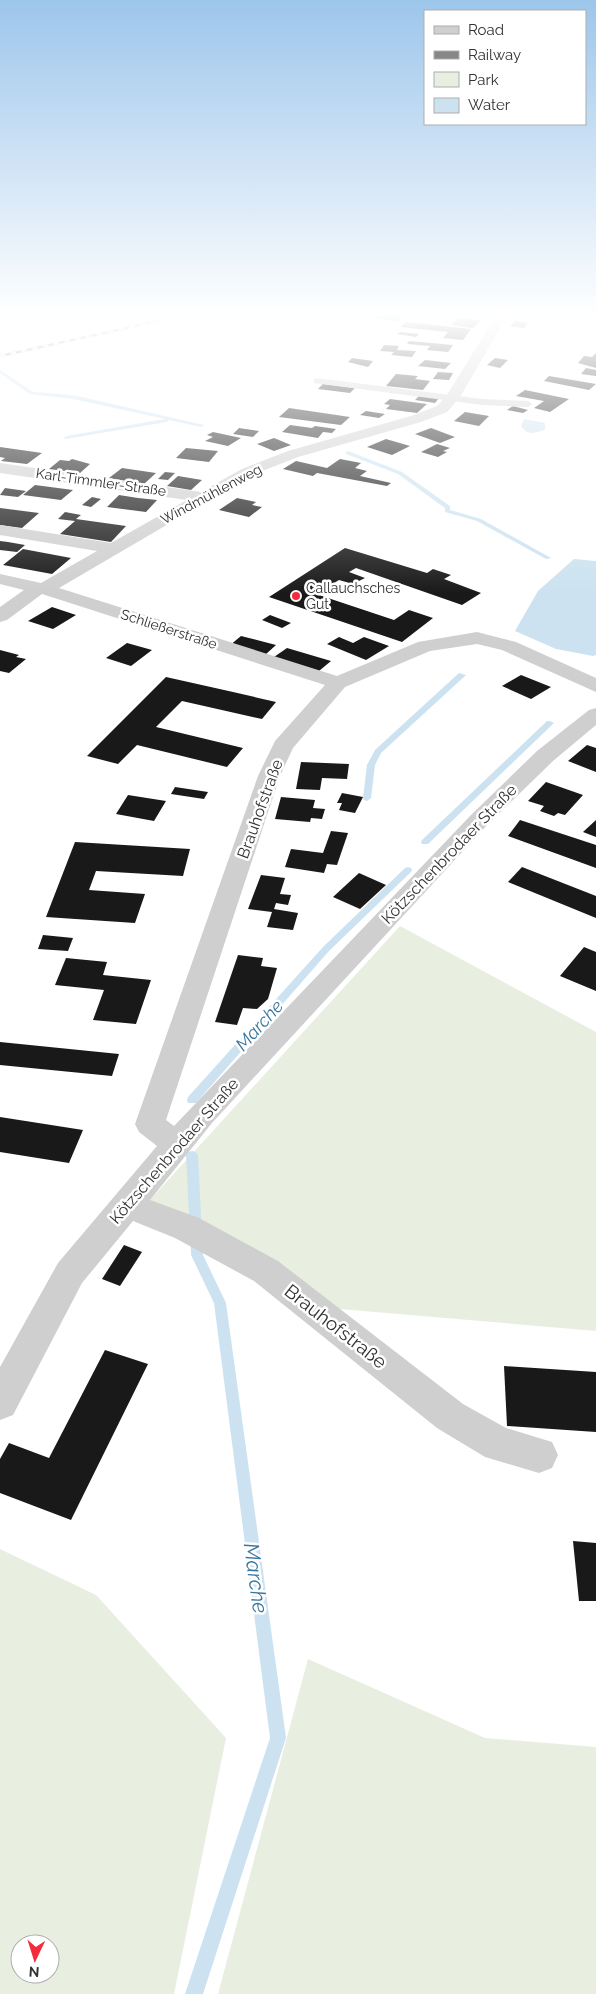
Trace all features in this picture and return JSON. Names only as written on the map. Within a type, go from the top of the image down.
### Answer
[{"type":"street","name":"Windmühlenweg","points":[[0,616],[41,588],[247,472],[294,454],[432,414],[443,408]]},
{"type":"street","name":"Karl-Timmler-Straße","points":[[0,468],[203,497]]},
{"type":"street","points":[[0,530],[112,549]]},
{"type":"street","name":"Schließerstraße","points":[[0,579],[41,588],[338,683]]},
{"type":"street","name":"Brauhofstraße","points":[[177,1145],[150,1124],[269,776],[283,746],[338,683],[425,646],[477,638],[514,648],[596,686]]},
{"type":"street","name":"Kötzschenbrodaer Straße","points":[[0,1403],[70,1273],[201,1115],[479,820],[545,756],[596,714]]},
{"type":"street","name":"Brauhofstraße","points":[[128,1205],[197,1233],[266,1271],[450,1416],[498,1444],[539,1455]]},
{"type":"green space","points":[[400,926],[596,1032],[596,1331],[328,1308],[148,1202]]},
{"type":"green space","points":[[0,1549],[96,1595],[226,1738],[174,1994],[0,1994]]},
{"type":"green space","points":[[308,1659],[485,1738],[596,1747],[596,1994],[218,1994]]},
{"type":"water","points":[[524,419],[545,423],[545,430],[534,433],[526,431],[521,426]]},
{"type":"water","points":[[574,559],[596,561],[596,655],[593,656],[556,649],[515,631],[538,591]]},
{"type":"building","points":[[289,408],[350,417],[341,425],[279,417]]},
{"type":"building","points":[[387,408],[422,408],[417,413]]},
{"type":"building","points":[[510,408],[521,408],[528,410],[523,413],[507,410]]},
{"type":"building","points":[[534,408],[556,408],[550,412]]},
{"type":"building","points":[[366,411],[385,414],[379,418],[360,415]]},
{"type":"building","points":[[465,412],[489,416],[479,426],[454,421]]},
{"type":"building","points":[[290,425],[336,429],[332,433],[323,432],[318,438],[282,432]]},
{"type":"building","points":[[239,428],[259,431],[253,437],[233,434]]},
{"type":"building","points":[[431,428],[455,437],[440,443],[415,434]]},
{"type":"building","points":[[213,432],[241,438],[228,446],[205,441],[213,437],[207,435]]},
{"type":"building","points":[[274,438],[291,445],[274,451],[257,444]]},
{"type":"building","points":[[386,439],[410,446],[392,455],[367,447]]},
{"type":"building","points":[[437,444],[450,448],[443,451],[447,452],[438,457],[421,452]]},
{"type":"building","points":[[0,447],[42,453],[27,464],[1,461],[5,458],[0,457]]},
{"type":"building","points":[[186,448],[218,451],[209,462],[176,458]]},
{"type":"building","points":[[72,459],[90,464],[80,473],[49,469],[60,460],[69,461]]},
{"type":"building","points":[[340,459],[361,463],[355,468],[367,471],[360,476],[391,483],[387,486],[317,473],[313,476],[283,469],[296,461],[327,468]]},
{"type":"building","points":[[122,468],[156,473],[144,484],[109,478]]},
{"type":"building","points":[[165,472],[175,473],[168,480],[158,479]]},
{"type":"building","points":[[178,476],[202,480],[191,490],[167,486]]},
{"type":"building","points":[[35,485],[73,490],[61,500],[23,495]]},
{"type":"building","points":[[5,488],[26,491],[18,497],[0,495]]},
{"type":"building","points":[[119,495],[157,500],[146,512],[107,507]]},
{"type":"building","points":[[92,497],[101,499],[91,507],[82,505]]},
{"type":"building","points":[[237,498],[256,502],[252,505],[262,507],[249,517],[219,510]]},
{"type":"building","points":[[0,508],[39,513],[22,528],[0,525]]},
{"type":"building","points":[[65,512],[81,515],[76,519],[126,526],[111,542],[60,534],[75,521],[58,519]]},
{"type":"building","points":[[0,541],[25,545],[17,552],[0,550]]},
{"type":"building","name":"Callauchsches Gut","points":[[345,548],[427,573],[433,569],[451,575],[444,579],[481,593],[462,605],[356,568],[349,572],[365,578],[353,584],[339,580],[316,594],[394,620],[409,610],[433,618],[402,642],[269,597]]},
{"type":"building","points":[[23,549],[71,558],[52,574],[3,565]]},
{"type":"building","points":[[52,607],[76,615],[53,629],[28,621]]},
{"type":"building","points":[[270,615],[291,623],[282,628],[262,620]]},
{"type":"building","points":[[241,636],[276,645],[265,655],[229,646]]},
{"type":"building","points":[[339,637],[353,643],[364,637],[389,646],[366,660],[327,644]]},
{"type":"building","points":[[127,643],[152,650],[131,666],[106,658]]},
{"type":"building","points":[[287,648],[331,661],[319,671],[274,657]]},
{"type":"building","points":[[0,650],[26,659],[9,673],[0,671]]},
{"type":"building","points":[[521,675],[551,687],[531,699],[502,686]]},
{"type":"building","points":[[166,677],[276,702],[262,719],[182,701],[156,727],[243,748],[227,767],[137,745],[118,764],[87,756]]},
{"type":"building","points":[[587,745],[596,748],[596,772],[568,761]]},
{"type":"building","points":[[301,762],[349,764],[347,779],[322,778],[320,790],[296,789]]},
{"type":"building","points":[[546,782],[583,795],[565,815],[558,813],[554,816],[540,811],[544,806],[528,801]]},
{"type":"building","points":[[175,787],[208,792],[204,799],[171,794]]},
{"type":"building","points":[[342,793],[363,797],[355,813],[339,810],[342,803],[337,803]]},
{"type":"building","points":[[128,795],[166,801],[154,821],[116,814]]},
{"type":"building","points":[[281,797],[315,800],[313,808],[325,809],[322,819],[311,818],[310,822],[275,819]]},
{"type":"building","points":[[520,820],[596,845],[596,868],[508,836]]},
{"type":"building","points":[[596,820],[596,837],[583,832]]},
{"type":"building","points":[[331,831],[348,833],[337,865],[327,864],[324,873],[285,867],[291,849],[323,853]]},
{"type":"building","points":[[75,842],[190,849],[183,876],[96,871],[89,890],[145,894],[135,923],[46,917]]},
{"type":"building","points":[[522,867],[596,896],[596,918],[508,882]]},
{"type":"building","points":[[359,873],[386,885],[360,909],[333,897]]},
{"type":"building","points":[[261,875],[285,878],[280,894],[291,895],[288,905],[276,903],[274,909],[298,913],[293,930],[267,927],[272,912],[248,909]]},
{"type":"building","points":[[43,935],[73,938],[68,951],[38,949]]},
{"type":"building","points":[[584,947],[596,952],[596,991],[560,976]]},
{"type":"building","points":[[238,955],[263,958],[261,966],[277,968],[268,999],[257,1009],[243,1008],[237,1025],[215,1022]]},
{"type":"building","points":[[66,958],[107,962],[103,975],[151,980],[136,1024],[93,1020],[104,990],[55,985]]},
{"type":"building","points":[[0,1042],[119,1054],[112,1076],[0,1065]]},
{"type":"building","points":[[0,1117],[83,1130],[69,1163],[0,1152]]},
{"type":"building","points":[[124,1245],[142,1252],[120,1286],[102,1279]]},
{"type":"building","points":[[105,1350],[148,1364],[71,1520],[0,1493],[0,1459],[9,1443],[49,1458]]},
{"type":"building","points":[[504,1366],[596,1372],[596,1432],[507,1426]]},
{"type":"building","points":[[573,1541],[596,1543],[596,1601],[579,1601]]},
{"type":"waterway","points":[[124,408],[201,425]]},
{"type":"waterway","points":[[67,438],[167,420]]},
{"type":"waterway","points":[[348,453],[400,473],[448,507],[447,511],[479,520],[548,558]]},
{"type":"waterway","name":"Marche","points":[[367,798],[371,765],[378,752],[462,675]]},
{"type":"waterway","points":[[425,842],[550,723]]},
{"type":"waterway","name":"Marche","points":[[192,1100],[326,949],[408,870]]},
{"type":"waterway","name":"Marche","points":[[192,1155],[197,1255],[220,1303],[278,1738],[194,1994]]},
{"type":"place","name":"Callauchsches Gut","points":[[296,596]]}]
